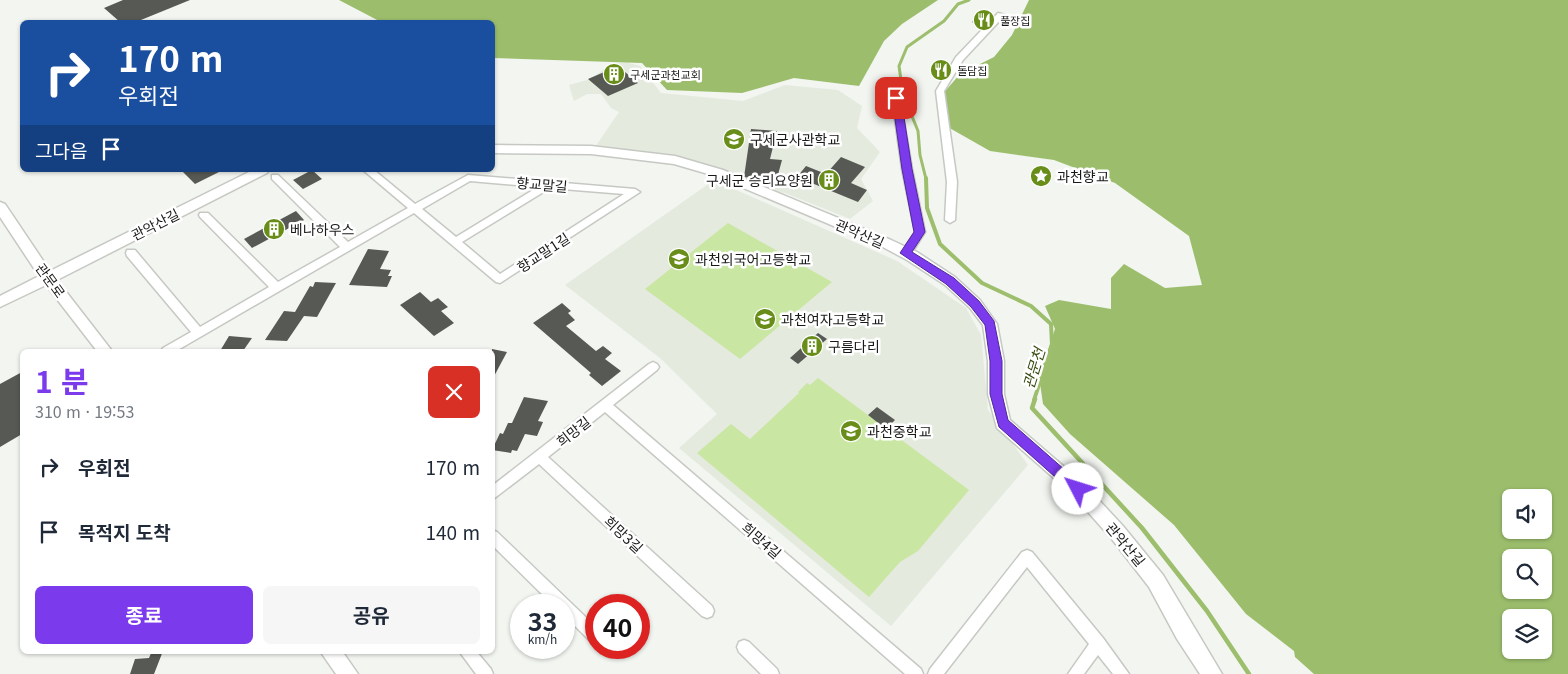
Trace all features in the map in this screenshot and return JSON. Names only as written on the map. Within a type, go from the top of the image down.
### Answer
[{"type":"street","points":[[950,220],[952,182],[940,91],[959,59],[1001,15]]},
{"type":"street","points":[[896,98],[907,169],[920,232],[906,253]]},
{"type":"street","name":"관악산길","points":[[495,149],[591,150],[675,160],[719,173],[906,253],[950,281],[975,304],[990,324],[996,361],[996,394],[1003,423],[1078,489],[1117,532],[1156,581],[1184,632],[1212,674]]},
{"type":"street","name":"관악산길","points":[[0,302],[258,172]]},
{"type":"street","name":"향교말1길","points":[[370,172],[500,280],[635,192]]},
{"type":"street","points":[[275,178],[347,247]]},
{"type":"street","name":"향교말길","points":[[170,349],[468,178],[635,192]]},
{"type":"street","points":[[455,242],[550,184]]},
{"type":"street","name":"관문로","points":[[0,207],[48,278],[103,349]]},
{"type":"street","points":[[204,215],[276,287]]},
{"type":"street","points":[[131,254],[198,332]]},
{"type":"street","name":"희망길","points":[[495,492],[653,367]]},
{"type":"street","name":"희망4길","points":[[606,406],[916,674]]},
{"type":"street","name":"희망3길","points":[[540,457],[707,611]]},
{"type":"street","points":[[495,539],[552,594]]},
{"type":"street","points":[[935,674],[1027,556],[1122,674]]},
{"type":"street","points":[[575,617],[585,627]]},
{"type":"street","points":[[1075,674],[1098,643]]},
{"type":"street","points":[[744,647],[772,674]]},
{"type":"street","points":[[332,654],[348,674]]},
{"type":"street","points":[[469,654],[486,674]]},
{"type":"shaded area","name":"구세군사관학교","points":[[625,62],[640,66],[661,93],[743,101],[785,85],[838,90],[862,106],[857,128],[880,152],[861,179],[873,201],[850,219],[785,193],[766,191],[719,170],[593,150],[619,112],[611,108],[601,94],[587,94],[574,101],[569,85],[591,79],[608,66]]},
{"type":"shaded area","name":"과천중학교","points":[[714,180],[897,261],[966,308],[981,335],[988,410],[1028,465],[891,626],[679,448],[717,414],[660,358],[565,285]]},
{"type":"green space","points":[[339,0],[938,0],[902,24],[884,41],[859,86],[794,78],[742,93],[667,90],[642,63],[495,58],[495,20],[377,20]]},
{"type":"green space","points":[[1029,0],[1568,0],[1568,674],[1314,674],[1295,657],[1294,651],[1246,614],[1174,525],[1070,434],[1043,404],[1039,376],[1055,329],[1045,306],[1059,300],[1111,309],[1111,278],[1124,264],[1165,288],[1202,285],[1189,236],[1115,183],[1054,160],[990,151],[946,126],[940,97],[960,74],[994,57],[1012,35]]},
{"type":"green space","points":[[728,223],[832,282],[740,359],[645,289]]},
{"type":"green space","points":[[818,378],[969,490],[918,551],[900,562],[869,597],[697,453],[731,424],[750,439],[799,393],[807,383],[810,385]]},
{"type":"building","points":[[123,0],[190,0],[141,20],[118,20],[104,8]]},
{"type":"building","name":"풀장집","points":[[985,12],[993,16],[982,27],[972,22]]},
{"type":"building","name":"구세군과천교회","points":[[618,66],[638,83],[608,96],[588,79]]},
{"type":"building","points":[[751,129],[777,131],[770,159],[782,160],[776,182],[744,177]]},
{"type":"building","name":"구세군 승리요양원","points":[[841,157],[865,167],[851,183],[867,190],[858,202],[797,177],[806,166],[826,174]]},
{"type":"building","points":[[183,172],[219,172],[195,184]]},
{"type":"building","points":[[308,172],[314,172],[322,179],[303,189],[293,180]]},
{"type":"building","name":"베나하우스","points":[[296,211],[304,220],[252,248],[244,239]]},
{"type":"building","points":[[368,249],[389,251],[380,269],[391,270],[388,276],[392,276],[387,287],[349,285]]},
{"type":"building","points":[[315,282],[336,283],[317,317],[304,316],[287,341],[265,340],[284,311],[295,312],[310,286],[313,287]]},
{"type":"building","points":[[420,292],[431,302],[438,298],[448,307],[441,311],[454,323],[434,336],[400,305]]},
{"type":"building","points":[[562,303],[571,311],[568,313],[575,320],[566,326],[596,351],[603,346],[612,353],[605,359],[621,371],[602,386],[589,375],[591,373],[533,323]]},
{"type":"building","name":"구름다리","points":[[818,333],[827,339],[798,364],[790,358]]},
{"type":"building","points":[[229,336],[252,338],[244,349],[221,349]]},
{"type":"building","points":[[495,350],[507,352],[495,374]]},
{"type":"building","points":[[20,373],[20,435],[0,447],[0,384]]},
{"type":"building","points":[[524,397],[548,401],[538,421],[543,422],[537,436],[525,434],[517,451],[512,450],[511,453],[495,450],[495,444],[500,433],[503,434],[508,423],[512,423]]},
{"type":"building","points":[[877,407],[895,420],[886,429],[868,415]]},
{"type":"building","points":[[151,654],[162,654],[154,674],[130,674],[135,659],[149,658]]},
{"type":"waterway","name":"관문천","points":[[926,179],[920,155],[918,131],[903,94],[899,66],[907,47],[944,21],[958,4],[969,0]]},
{"type":"waterway","name":"관문천","points":[[926,178],[927,208],[940,244],[982,283],[1031,306],[1051,324],[1052,345],[1034,400]]},
{"type":"waterway","name":"관문천","points":[[1035,399],[1032,408],[1142,528],[1207,611],[1249,674]]},
{"type":"place","name":"풀장집","points":[[984,20]]},
{"type":"place","name":"돌담집","points":[[941,70]]},
{"type":"place","name":"구세군과천교회","points":[[614,74]]},
{"type":"place","name":"구세군사관학교","points":[[734,139]]},
{"type":"place","name":"과천향교","points":[[1041,176]]},
{"type":"place","name":"구세군 승리요양원","points":[[829,180]]},
{"type":"place","name":"베나하우스","points":[[274,229]]},
{"type":"place","name":"과천외국어고등학교","points":[[679,259]]},
{"type":"place","name":"과천여자고등학교","points":[[765,319]]},
{"type":"place","name":"구름다리","points":[[812,346]]},
{"type":"place","name":"과천중학교","points":[[851,431]]},
{"type":"route","points":[[896,98],[907,169],[920,232],[906,253],[950,281],[975,304],[990,324],[996,361],[996,394],[1003,423],[1078,489]]}]
